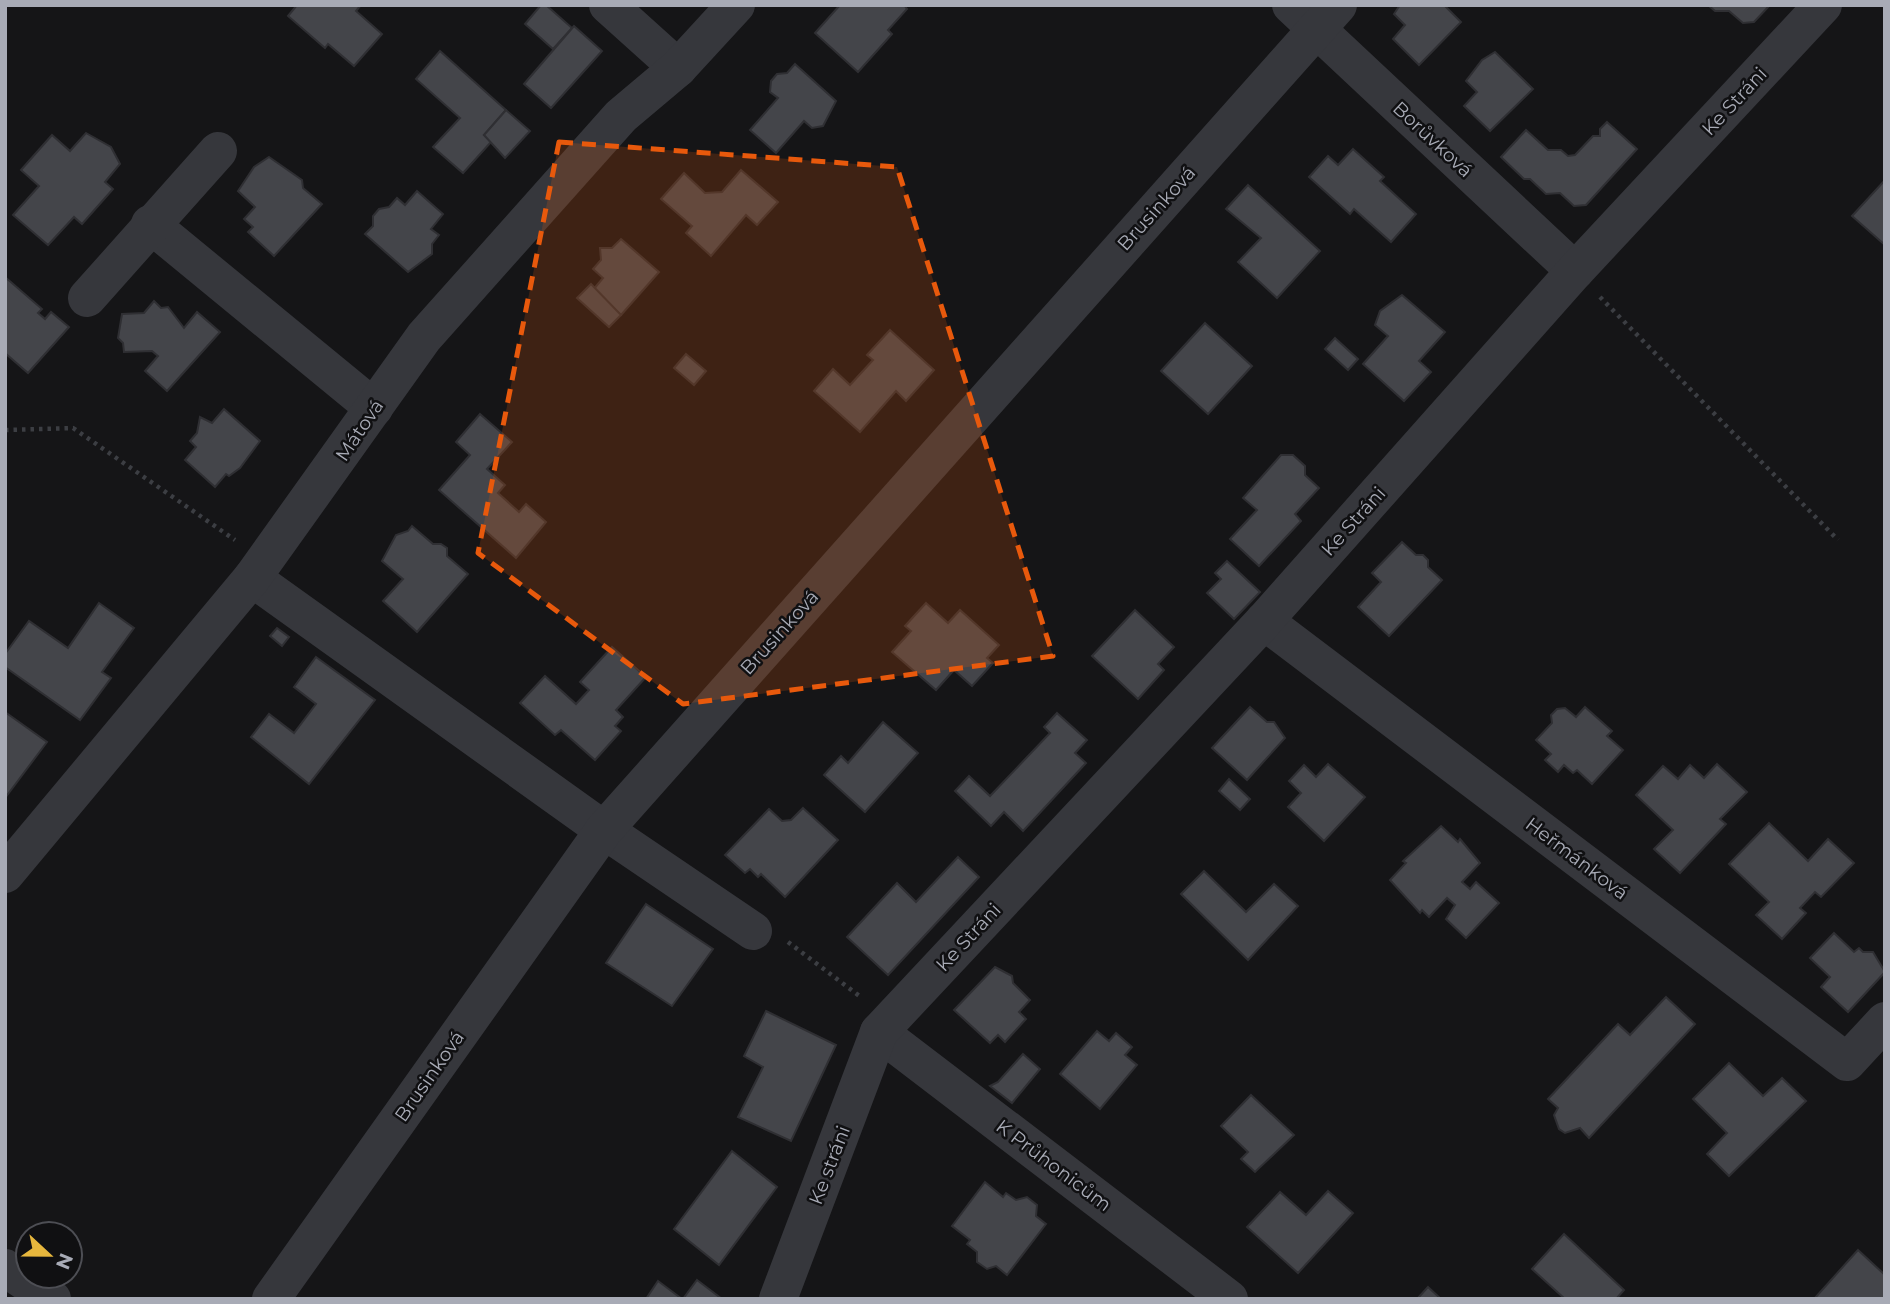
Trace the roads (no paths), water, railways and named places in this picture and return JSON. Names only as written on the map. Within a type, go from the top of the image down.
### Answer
[{"type":"street","points":[[608,5],[678,68]]},
{"type":"street","name":"Mátová","points":[[5,874],[252,578],[424,337],[621,116],[678,68],[736,5]]},
{"type":"street","name":"Ke Stráni","points":[[879,1032],[1264,621],[1575,271],[1823,5]]},
{"type":"street","name":"Borůvková","points":[[1315,13],[1575,271]]},
{"type":"street","name":"Brusinková","points":[[271,1299],[604,830],[1315,13]]},
{"type":"street","points":[[87,298],[150,224],[218,151]]},
{"type":"street","points":[[150,224],[374,408]]},
{"type":"street","points":[[252,578],[604,830],[753,931]]},
{"type":"street","name":"Heřmánková","points":[[1264,621],[1847,1062],[1885,1021]]},
{"type":"street","name":"Ke stráni","points":[[778,1299],[879,1032]]},
{"type":"street","name":"K Průhonicům","points":[[879,1032],[1229,1299]]},
{"type":"street","points":[[5,1268],[51,1299]]}]
